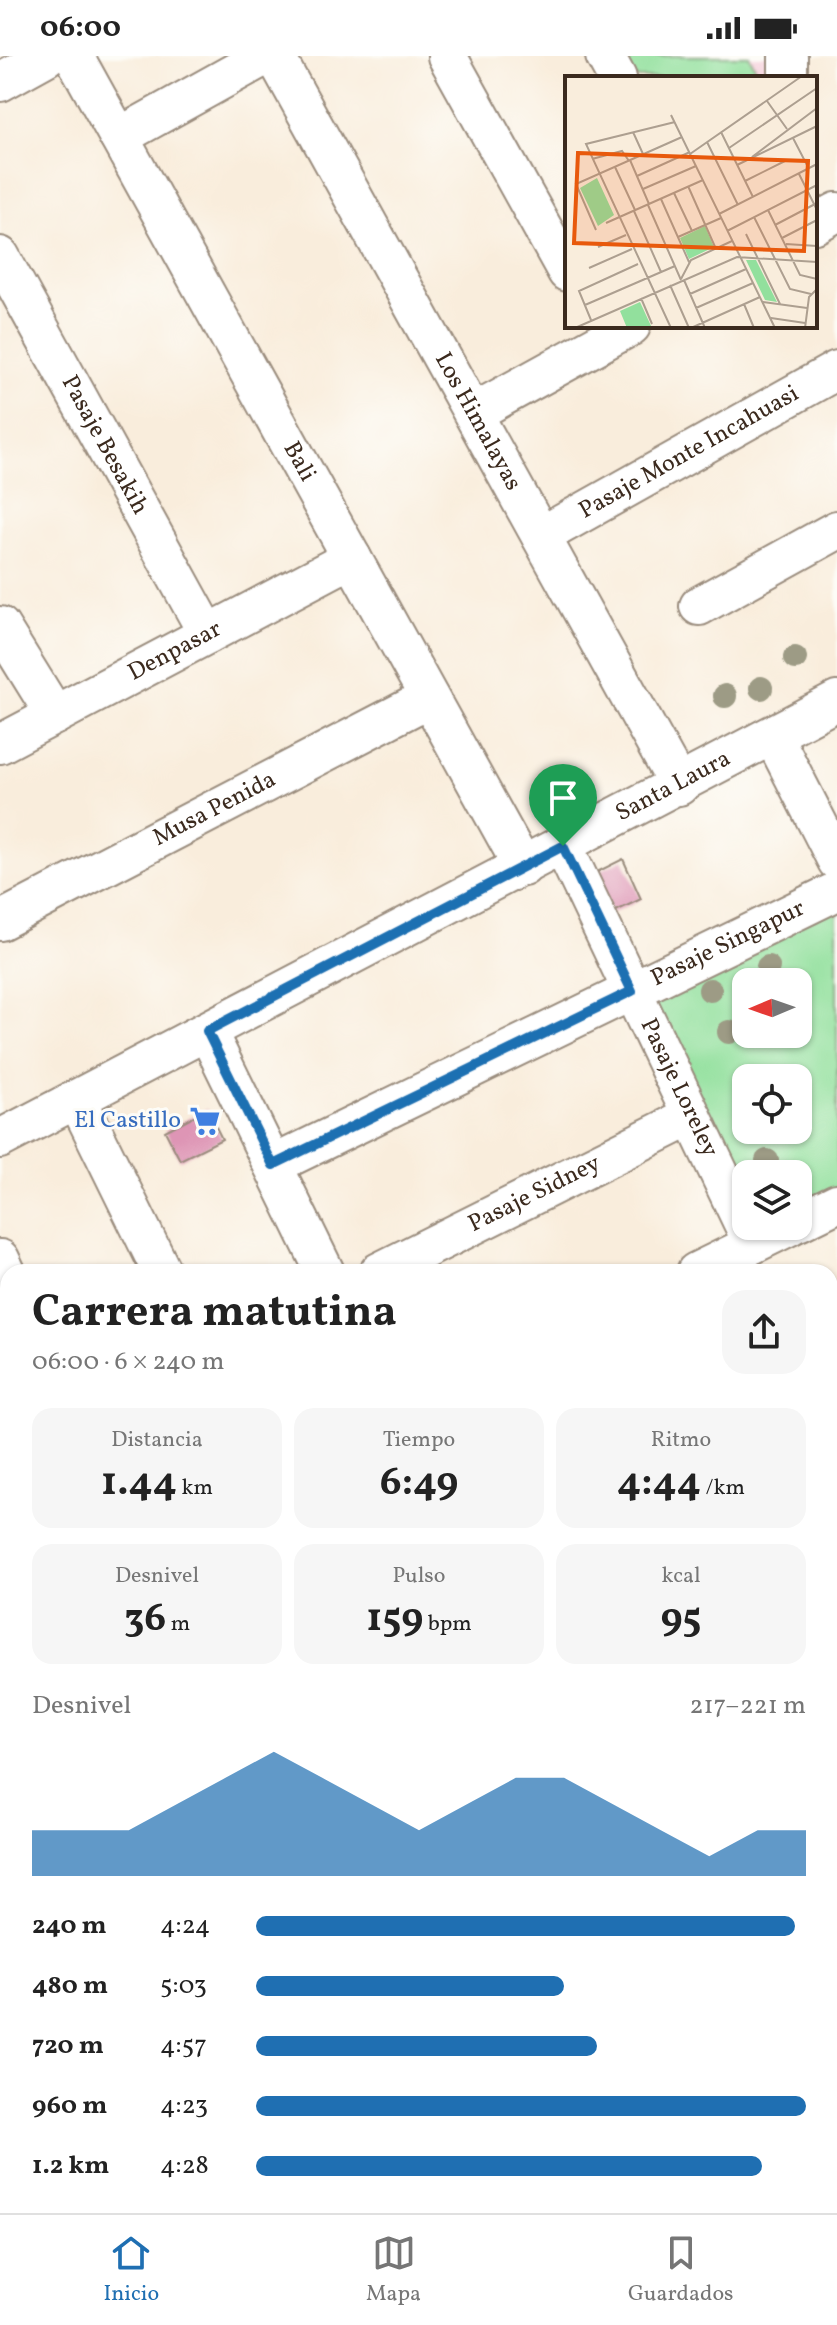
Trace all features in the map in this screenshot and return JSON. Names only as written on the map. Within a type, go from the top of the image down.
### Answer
[{"type":"street","points":[[0,82],[47,56]]},
{"type":"street","name":"Bali","points":[[74,56],[523,867]]},
{"type":"street","points":[[119,137],[265,56]]},
{"type":"street","name":"Los Himalayas","points":[[275,56],[679,786]]},
{"type":"street","points":[[447,56],[565,268]]},
{"type":"street","points":[[605,56],[616,76]]},
{"type":"street","points":[[817,223],[837,212]]},
{"type":"street","name":"Pasaje Besakih","points":[[0,256],[208,634]]},
{"type":"street","points":[[473,413],[611,331]]},
{"type":"street","name":"Pasaje Monte Incahuasi","points":[[541,536],[837,370]]},
{"type":"street","points":[[699,606],[837,530]]},
{"type":"street","name":"Denpasar","points":[[0,744],[352,558]]},
{"type":"street","points":[[0,626],[55,715]]},
{"type":"street","name":"Musa Penida","points":[[0,921],[429,698]]},
{"type":"street","name":"Santa Laura","points":[[0,1139],[837,701]]},
{"type":"street","points":[[773,736],[837,861]]},
{"type":"street","name":"Pasaje Loreley","points":[[563,846],[753,1244]]},
{"type":"street","name":"Pasaje Singapur","points":[[273,1165],[837,891]]},
{"type":"street","points":[[207,1031],[321,1264]]},
{"type":"street","points":[[77,1099],[158,1264]]},
{"type":"street","name":"Pasaje Sidney","points":[[395,1264],[692,1116]]},
{"type":"street","points":[[812,1215],[837,1203]]},
{"type":"street","points":[[712,1264],[761,1240]]},
{"type":"shaded area","points":[[749,56],[775,56],[774,76],[760,76]]},
{"type":"green space","points":[[614,56],[749,56],[760,76],[625,76]]},
{"type":"green space","points":[[837,907],[837,1191],[812,1203],[812,1160],[732,1160],[732,1180],[643,997]]},
{"type":"building","points":[[623,859],[641,899],[612,913],[593,874]]},
{"type":"building","points":[[207,1109],[222,1139],[180,1160],[165,1131]]},
{"type":"place","name":"El Castillo","points":[[205,1121]]},
{"type":"route","points":[[563,846],[632,991],[273,1165],[207,1031],[563,846]]}]
